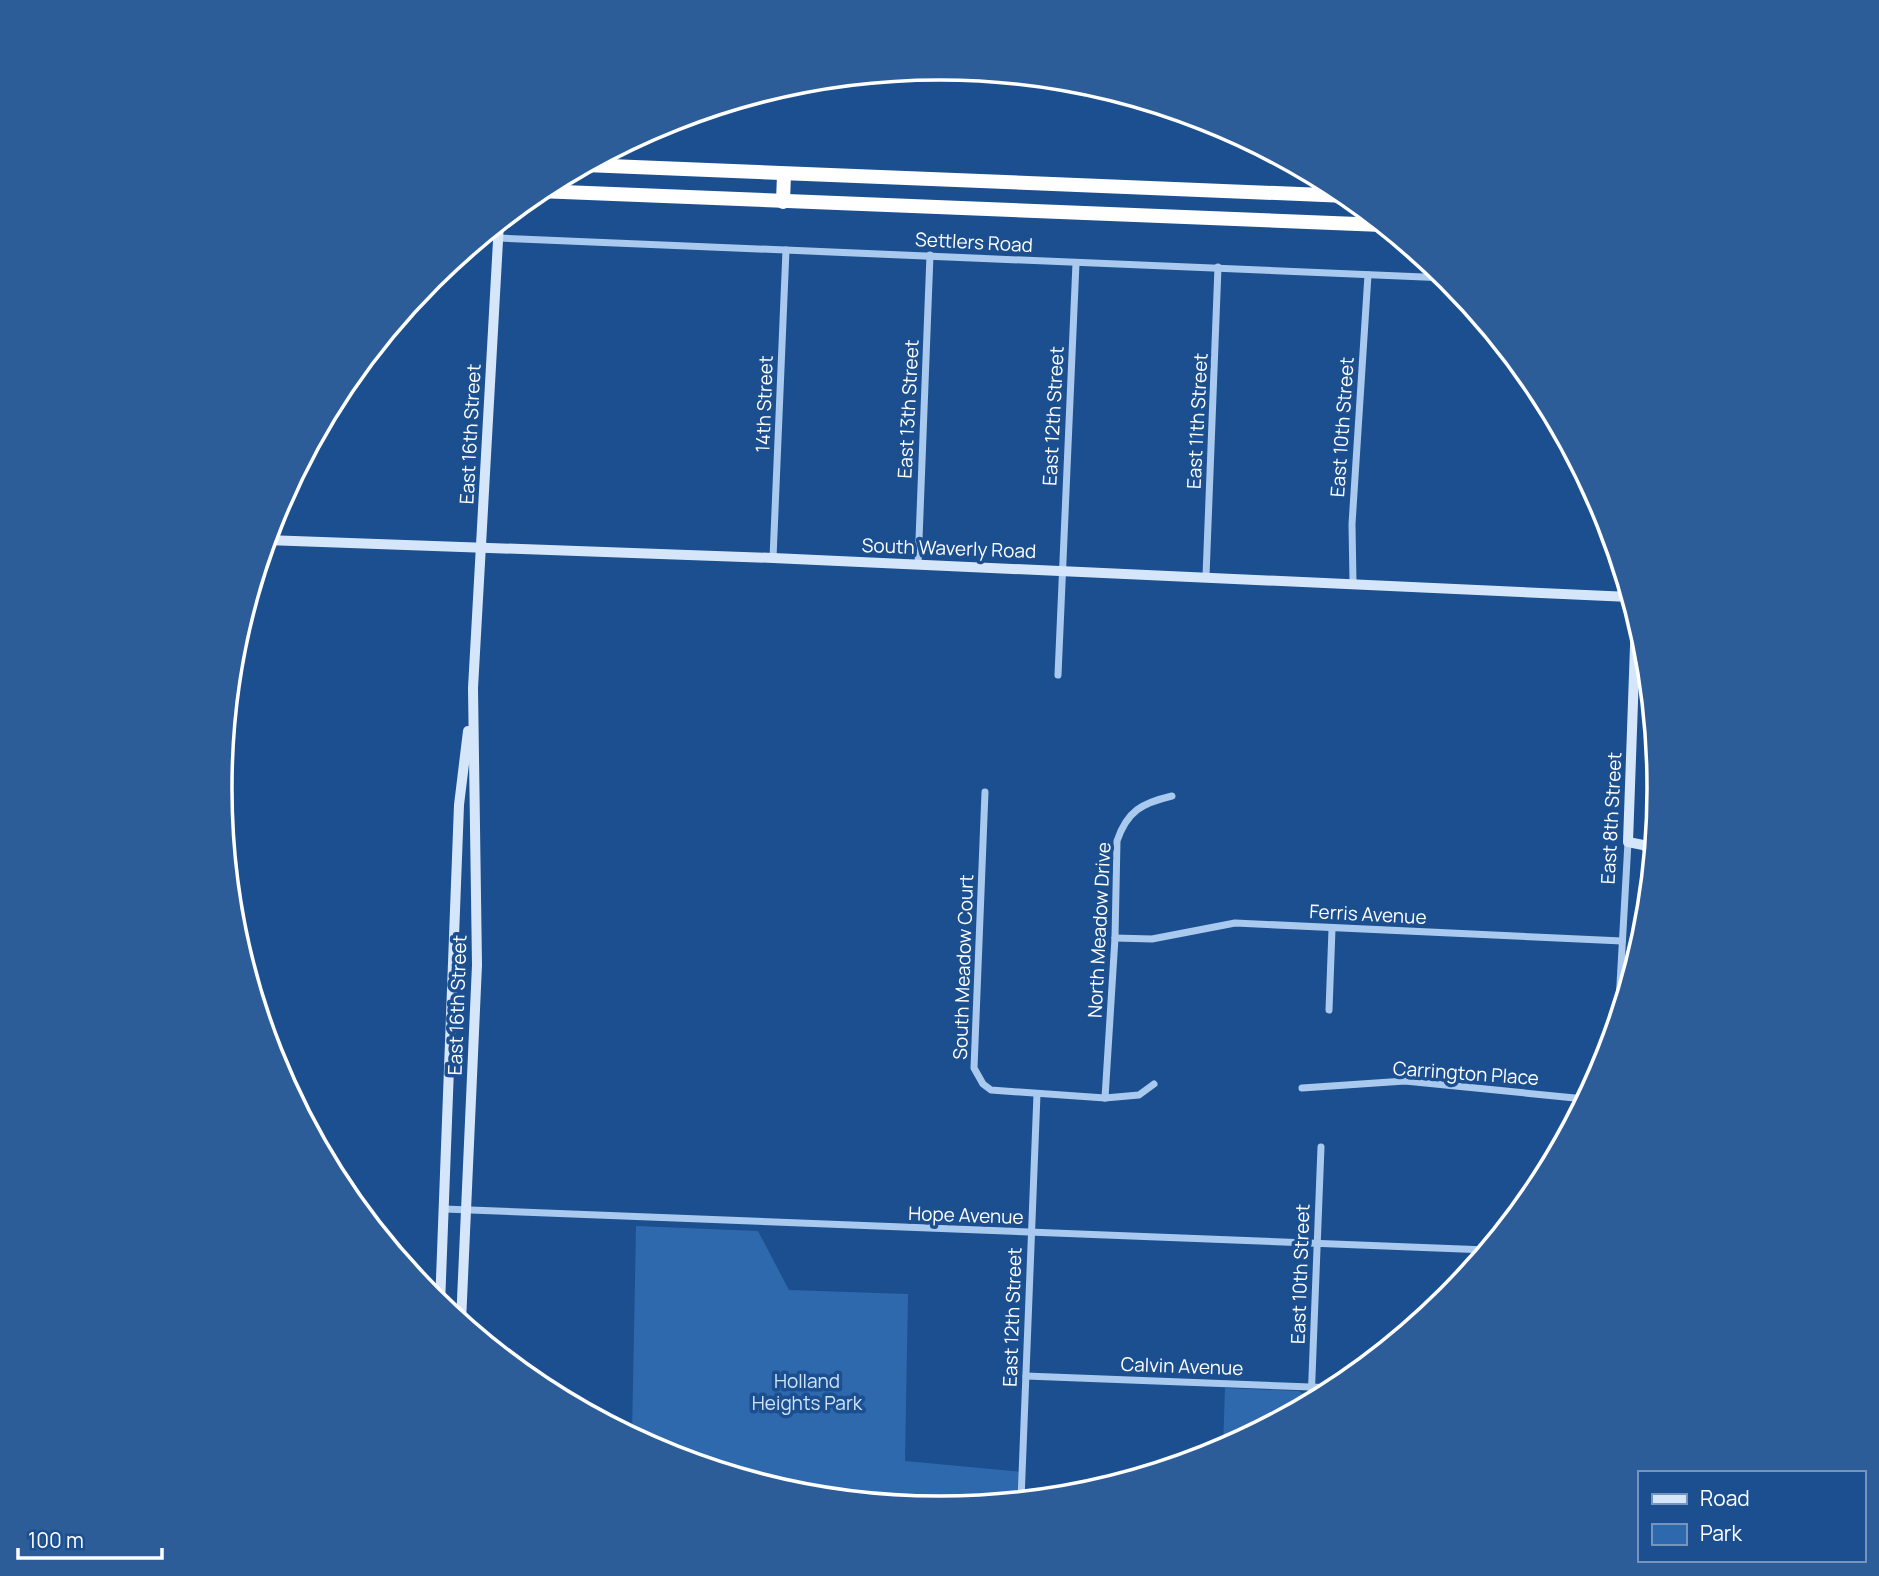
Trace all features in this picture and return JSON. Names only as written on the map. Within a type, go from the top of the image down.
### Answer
[{"type":"highway","points":[[603,166],[1325,195]]},
{"type":"highway","points":[[783,202],[785,174]]},
{"type":"highway","points":[[559,192],[783,202],[1359,219]]},
{"type":"main road","name":"East 16th Street","points":[[441,1290],[459,805],[473,688],[499,238]]},
{"type":"main road","name":"South Waverly Road","points":[[277,541],[1353,582],[1620,596]]},
{"type":"main road","name":"East 8th Street","points":[[1628,842],[1635,659]]},
{"type":"main road","name":"East 16th Street","points":[[462,1309],[477,965],[473,688]]},
{"type":"main road","points":[[1628,842],[1644,846]]},
{"type":"street","name":"Settlers Road","points":[[499,238],[1429,277]]},
{"type":"street","name":"14th Street","points":[[773,558],[786,250]]},
{"type":"street","name":"East 13th Street","points":[[918,565],[930,255]]},
{"type":"street","name":"East 12th Street","points":[[1058,675],[1076,263]]},
{"type":"street","name":"East 11th Street","points":[[1206,576],[1218,267]]},
{"type":"street","name":"East 10th Street","points":[[1353,582],[1352,524],[1368,275]]},
{"type":"street","name":"South Meadow Court","points":[[985,792],[974,1068],[983,1084],[991,1090],[1105,1098],[1139,1095],[1154,1084]]},
{"type":"street","name":"North Meadow Drive","points":[[1105,1098],[1115,938],[1117,841],[1122,826],[1143,804],[1172,796]]},
{"type":"street","name":"East 8th Street","points":[[1620,980],[1628,842]]},
{"type":"street","name":"Ferris Avenue","points":[[1115,938],[1152,939],[1235,923],[1622,941]]},
{"type":"street","points":[[1329,1010],[1332,929]]},
{"type":"street","name":"Carrington Place","points":[[1301,1088],[1405,1081],[1575,1098]]},
{"type":"street","name":"East 12th Street","points":[[1021,1490],[1037,1094]]},
{"type":"street","name":"East 10th Street","points":[[1312,1387],[1321,1147]]},
{"type":"street","name":"Hope Avenue","points":[[444,1209],[1475,1249]]},
{"type":"street","name":"Calvin Avenue","points":[[1026,1376],[1315,1387]]},
{"type":"green space","name":"Holland Heights Park","points":[[636,1226],[758,1231],[789,1290],[908,1294],[905,1461],[1022,1472],[1021,1490],[940,1496],[893,1494],[801,1482],[712,1458],[632,1425]]},
{"type":"green space","points":[[1225,1388],[1299,1391],[1303,1394],[1252,1423],[1223,1436]]}]
